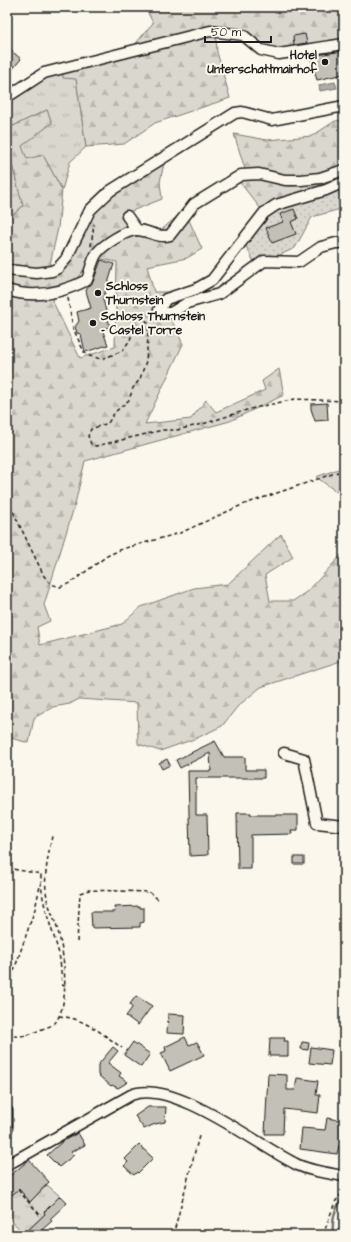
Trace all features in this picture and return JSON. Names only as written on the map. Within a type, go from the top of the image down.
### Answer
[{"type":"street","points":[[7,97],[44,73],[210,31],[243,35],[261,50],[279,54],[344,44]]},
{"type":"street","points":[[7,270],[37,274],[52,271],[58,268],[66,259],[90,210],[110,191],[168,153],[235,113],[242,112],[272,120],[344,106]]},
{"type":"street","points":[[7,290],[27,294],[46,294],[66,290],[87,280],[96,254],[102,248],[127,232],[137,230],[158,235],[170,235],[194,204],[231,179],[241,175],[258,174],[285,180],[301,180],[320,178],[344,170]]},
{"type":"street","points":[[344,182],[326,190],[276,205],[264,213],[212,280],[196,289],[166,299],[159,306],[158,310],[161,313],[171,313],[187,303],[219,294],[264,261],[299,262],[321,247],[336,243],[344,243]]},
{"type":"street","points":[[127,216],[137,230]]},
{"type":"street","points":[[284,753],[304,759],[317,823],[344,826]]},
{"type":"street","points":[[7,1165],[131,1095],[141,1091],[152,1091],[180,1099],[295,1164],[344,1176]]},
{"type":"street","points":[[7,1111],[7,1128]]},
{"type":"path","points":[[91,246],[94,224]]},
{"type":"path","points":[[66,290],[71,308],[73,328],[84,352],[89,356],[102,359],[122,351],[130,340],[137,316],[143,316],[148,323],[146,361],[140,380],[133,388],[129,400],[115,412],[108,423],[91,429],[88,436],[91,444],[96,446],[145,436],[163,430],[177,430],[206,423],[250,409],[295,399],[344,401]]},
{"type":"path","points":[[7,499],[44,576],[51,584],[60,587],[70,583],[107,556],[122,549],[180,533],[242,505],[344,470]]},
{"type":"path","points":[[7,1035],[25,1036],[53,1025],[59,1016],[65,993],[58,930],[50,910],[46,890],[46,872],[52,836]]},
{"type":"path","points":[[7,868],[41,874],[35,909],[7,991]]},
{"type":"path","points":[[40,884],[48,920],[51,925],[58,954],[62,985],[64,986]]},
{"type":"path","points":[[77,942],[80,893],[89,890],[149,892],[159,900]]},
{"type":"path","points":[[59,1016],[75,1018],[85,1023],[122,1048]]},
{"type":"path","points":[[176,1235],[175,1228],[199,1136]]},
{"type":"path","points":[[18,1190],[41,1216]]},
{"type":"path","points":[[324,1234],[335,1202],[344,1191]]},
{"type":"green space","points":[[145,7],[344,7],[344,46],[289,55],[265,56],[236,36],[216,35],[217,52],[230,98],[155,123],[124,144],[86,147],[76,79],[63,78],[62,66],[132,48],[153,23]]},
{"type":"green space","points":[[62,66],[76,78],[86,147],[70,162],[62,190],[43,155],[27,160],[21,146],[52,123],[47,110],[7,129],[7,95]]},
{"type":"green space","points":[[47,110],[52,123],[22,146],[27,159],[43,155],[62,190],[58,228],[49,269],[61,271],[90,217],[116,191],[164,163],[160,182],[162,199],[129,212],[140,226],[159,232],[182,212],[188,218],[202,249],[187,258],[147,266],[154,292],[175,292],[171,319],[183,344],[145,424],[191,419],[206,400],[216,412],[265,390],[262,381],[279,369],[284,395],[230,421],[85,461],[75,504],[44,605],[50,621],[37,627],[40,645],[122,624],[141,607],[194,588],[228,584],[281,534],[293,557],[265,575],[270,601],[293,601],[309,590],[344,552],[344,660],[261,687],[238,706],[222,726],[197,738],[160,751],[138,744],[137,703],[79,699],[70,704],[53,707],[34,718],[29,743],[7,737],[7,220],[23,206],[10,157],[7,155],[7,129]],"holes":[[[93,257],[117,262],[115,347],[80,358],[52,300],[79,276]]]},
{"type":"green space","points":[[344,120],[344,200],[338,185],[264,213],[238,180],[245,169],[234,134],[267,140],[312,136],[335,121]]},
{"type":"green space","points":[[7,155],[10,157],[23,206],[7,220]]},
{"type":"green space","points":[[338,184],[344,200],[344,208],[312,217],[295,248],[256,266],[243,240],[261,214]]},
{"type":"green space","points":[[344,467],[344,488],[337,492],[316,477]]},
{"type":"green space","points":[[47,1185],[60,1196],[44,1212],[45,1214],[24,1234],[7,1216],[7,1199],[20,1188],[30,1202]]},
{"type":"shaded area","points":[[335,82],[337,88],[320,91],[319,85]]},
{"type":"building","points":[[305,34],[307,43],[294,45],[293,36]]},
{"type":"building","points":[[7,47],[21,59],[7,76]]},
{"type":"building","points":[[344,51],[344,74],[317,80],[310,56]]},
{"type":"building","points":[[294,209],[298,219],[291,222],[296,234],[272,243],[266,228],[283,222],[280,214]]},
{"type":"building","name":"Schloss Thurnstein - Castel Torre","points":[[101,260],[114,264],[103,299],[110,327],[102,329],[108,345],[85,352],[81,334],[77,333],[75,327],[79,321],[77,312],[91,308],[86,291],[93,282]]},
{"type":"building","points":[[327,403],[328,420],[315,421],[311,404]]},
{"type":"building","points":[[215,741],[224,757],[245,757],[245,770],[264,770],[264,778],[196,778],[196,815],[207,815],[208,855],[190,856],[188,771],[211,771],[210,753],[180,768],[176,760]]},
{"type":"building","points":[[167,759],[170,765],[162,769],[159,763]]},
{"type":"building","points":[[237,813],[251,813],[251,815],[298,815],[298,830],[291,830],[292,834],[251,835],[251,869],[238,869]]},
{"type":"building","points":[[294,857],[304,857],[304,864],[294,864]]},
{"type":"building","points":[[140,906],[140,908],[144,908],[144,922],[140,923],[140,927],[92,928],[91,912],[115,912],[114,907]]},
{"type":"building","points":[[136,996],[152,1006],[138,1025],[126,1016],[132,1008],[130,1004]]},
{"type":"building","points":[[168,1014],[185,1015],[184,1034],[167,1033]]},
{"type":"building","points":[[185,1037],[189,1045],[197,1042],[204,1055],[170,1071],[161,1053],[166,1051],[165,1047]]},
{"type":"building","points":[[270,1038],[285,1038],[284,1041],[288,1041],[288,1056],[269,1056]]},
{"type":"building","points":[[133,1042],[150,1054],[141,1067],[124,1055]]},
{"type":"building","points":[[302,1042],[309,1043],[308,1050],[301,1049]]},
{"type":"building","points":[[113,1047],[118,1051],[108,1063],[121,1073],[119,1076],[128,1082],[118,1088],[112,1085],[111,1086],[98,1075],[98,1065]]},
{"type":"building","points":[[311,1047],[332,1050],[330,1065],[309,1063]]},
{"type":"building","points":[[268,1074],[287,1075],[287,1090],[295,1090],[297,1078],[318,1081],[316,1095],[320,1095],[318,1113],[284,1109],[283,1134],[265,1134]]},
{"type":"building","points":[[148,1107],[166,1107],[165,1122],[155,1124],[144,1129],[135,1116]]},
{"type":"building","points":[[327,1118],[344,1121],[344,1147],[339,1146],[337,1154],[300,1149],[302,1128],[325,1130]]},
{"type":"building","points":[[78,1133],[85,1145],[71,1152],[74,1155],[59,1167],[47,1155],[63,1141]]},
{"type":"building","points":[[139,1145],[153,1158],[134,1175],[124,1166],[128,1162],[125,1159]]},
{"type":"building","points":[[29,1160],[49,1182],[30,1202],[19,1189],[7,1199],[7,1178]]},
{"type":"building","points":[[60,1196],[67,1203],[50,1219],[52,1221],[36,1235],[23,1235],[45,1214],[44,1212]]},
{"type":"waterway","points":[[333,1235],[334,1215],[344,1198]]},
{"type":"waterway","points":[[316,1235],[321,1235]]},
{"type":"place","name":"Hotel Unterschattmairhof","points":[[325,62]]},
{"type":"place","name":"Schloss Thurnstein","points":[[98,293]]},
{"type":"place","name":"Schloss Thurnstein - Castel Torre","points":[[93,323]]}]
